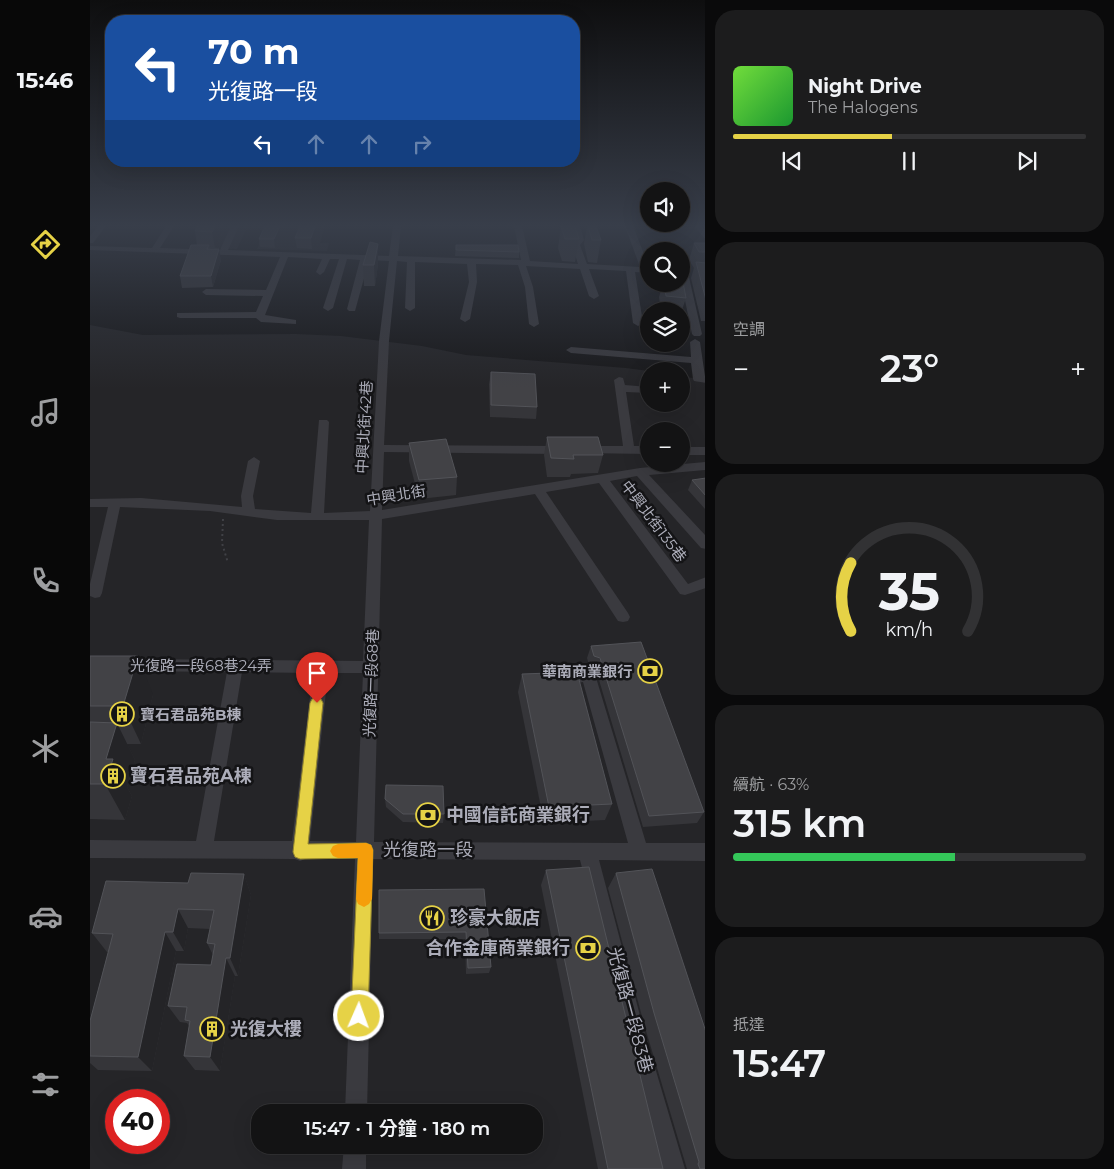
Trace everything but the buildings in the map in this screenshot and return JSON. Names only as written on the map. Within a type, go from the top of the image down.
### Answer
[{"type":"street","points":[[274,281],[260,315],[261,320],[293,322]]},
{"type":"street","points":[[328,308],[337,281]]},
{"type":"street","points":[[352,308],[359,281]]},
{"type":"street","name":"中興北街42巷","points":[[375,515],[384,341],[391,281]]},
{"type":"street","points":[[410,308],[411,281]]},
{"type":"street","points":[[465,319],[473,281]]},
{"type":"street","points":[[528,281],[534,324]]},
{"type":"street","points":[[588,281],[594,296]]},
{"type":"street","points":[[632,281],[638,323]]},
{"type":"street","points":[[206,292],[269,293]]},
{"type":"street","points":[[688,292],[696,338],[698,379],[705,380]]},
{"type":"street","points":[[180,315],[260,315]]},
{"type":"street","points":[[571,350],[696,360]]},
{"type":"street","points":[[629,450],[619,384],[640,388]]},
{"type":"street","points":[[317,517],[323,422]]},
{"type":"street","points":[[378,448],[640,450]]},
{"type":"street","points":[[690,451],[705,451]]},
{"type":"street","points":[[249,513],[247,496],[254,461]]},
{"type":"street","name":"中興北街","points":[[690,467],[705,466]]},
{"type":"street","name":"中興北街","points":[[90,503],[141,502],[224,509],[277,516],[375,515],[640,472]]},
{"type":"street","name":"中興北街135巷","points":[[640,472],[705,545]]},
{"type":"street","name":"中興北街135巷","points":[[602,478],[685,590],[705,582]]},
{"type":"street","points":[[538,489],[623,617]]},
{"type":"street","points":[[95,593],[115,502]]},
{"type":"street","name":"光復路一段68巷","points":[[356,1104],[366,850],[375,515]]},
{"type":"street","name":"光復路一段68巷24弄","points":[[110,665],[371,667]]},
{"type":"street","points":[[203,850],[236,665]]},
{"type":"street","points":[[300,852],[321,666]]},
{"type":"street","points":[[565,679],[589,675],[640,852]]},
{"type":"street","name":"光復路一段","points":[[90,849],[300,852],[366,850],[705,852]]},
{"type":"street","name":"光復路一段83巷","points":[[587,850],[633,1027],[673,1169]]},
{"type":"street","points":[[354,1154],[354,1169]]},
{"type":"path","points":[[224,509],[222,543],[228,564]]},
{"type":"shaded area","points":[[90,325],[143,335],[296,334],[341,336],[422,346],[466,355],[640,370],[640,412],[690,412],[690,378],[705,380],[705,1169],[90,1169]]},
{"type":"slow traffic","points":[[338,851],[366,850],[364,899]]},
{"type":"place","name":"華南商業銀行","points":[[650,671]]},
{"type":"place","name":"寶石君品苑B棟","points":[[122,714]]},
{"type":"place","name":"寶石君品苑A棟","points":[[113,776]]},
{"type":"place","name":"中國信託商業銀行","points":[[428,815]]},
{"type":"place","name":"珍豪大飯店","points":[[432,918]]},
{"type":"place","name":"合作金庫商業銀行","points":[[588,948]]},
{"type":"place","name":"光復大樓","points":[[212,1029]]},
{"type":"route","points":[[317,703],[300,852],[366,850],[359,1016]]}]
